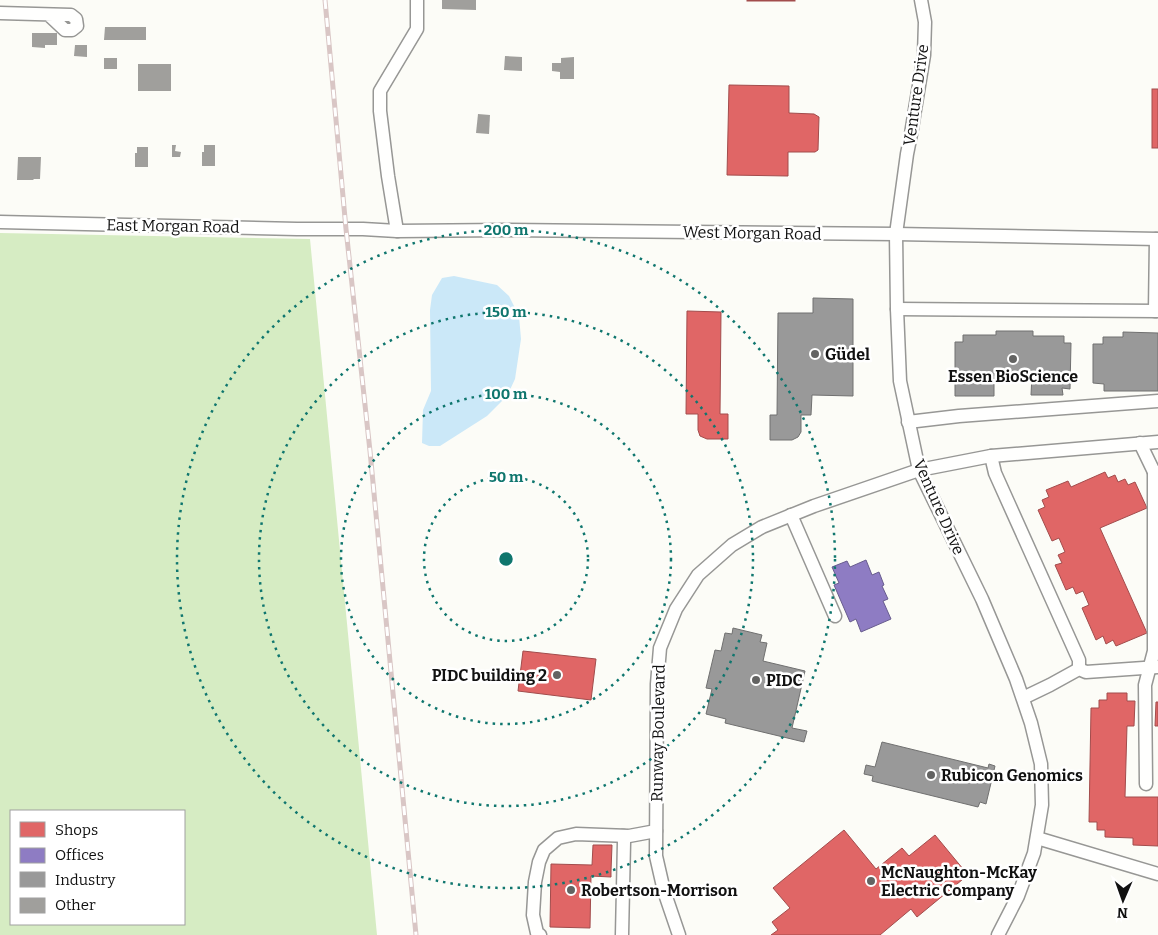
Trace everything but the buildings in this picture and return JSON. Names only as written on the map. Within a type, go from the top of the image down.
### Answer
[{"type":"street","points":[[397,231],[388,176],[380,110],[380,91],[417,29],[417,0]]},
{"type":"street","name":"Venture Drive","points":[[921,0],[925,22],[924,55],[896,234],[900,381],[919,470],[982,599],[1016,679],[1031,723],[1040,764],[1042,805],[1034,853],[1018,896],[998,935]]},
{"type":"street","points":[[0,13],[49,14]]},
{"type":"street","name":"East Morgan Road","points":[[0,222],[346,229]]},
{"type":"street","name":"West Morgan Road","points":[[346,229],[397,231],[896,234],[1157,239]]},
{"type":"street","points":[[897,309],[1156,311],[1157,239]]},
{"type":"street","points":[[908,422],[959,416],[1158,401]]},
{"type":"street","name":"Runway Boulevard","points":[[679,935],[664,891],[656,856],[657,684],[660,648],[676,609],[698,575],[732,545],[762,527],[814,506],[919,470],[991,456],[1158,442]]},
{"type":"street","points":[[1140,443],[1156,472],[1154,667],[1145,685],[1146,784]]},
{"type":"street","points":[[991,456],[995,473],[1079,660],[1079,669]]},
{"type":"street","points":[[791,515],[835,616]]},
{"type":"street","points":[[1079,669],[1086,672],[1154,667]]},
{"type":"street","points":[[1023,698],[1079,669]]},
{"type":"street","points":[[540,935],[537,933],[532,915],[539,862],[544,850],[558,838],[576,834],[629,836],[656,831]]},
{"type":"street","points":[[622,935],[623,836]]},
{"type":"street","points":[[1037,838],[1158,874]]},
{"type":"green space","points":[[0,233],[310,239],[377,935],[0,935]]},
{"type":"water","points":[[454,276],[497,285],[509,296],[519,316],[521,339],[515,379],[507,396],[487,416],[440,446],[429,446],[422,443],[423,410],[431,391],[430,310],[432,295],[442,278]]},
{"type":"railway","points":[[325,0],[416,935]]},
{"type":"place","name":"Güdel","points":[[815,354]]},
{"type":"place","name":"Essen BioScience","points":[[1013,359]]},
{"type":"place","name":"PIDC building 2","points":[[557,675]]},
{"type":"place","name":"PIDC","points":[[756,680]]},
{"type":"place","name":"Rubicon Genomics","points":[[931,775]]},
{"type":"place","name":"McNaughton-McKay Electric Company","points":[[871,881]]},
{"type":"place","name":"Robertson-Morrison","points":[[571,890]]}]
